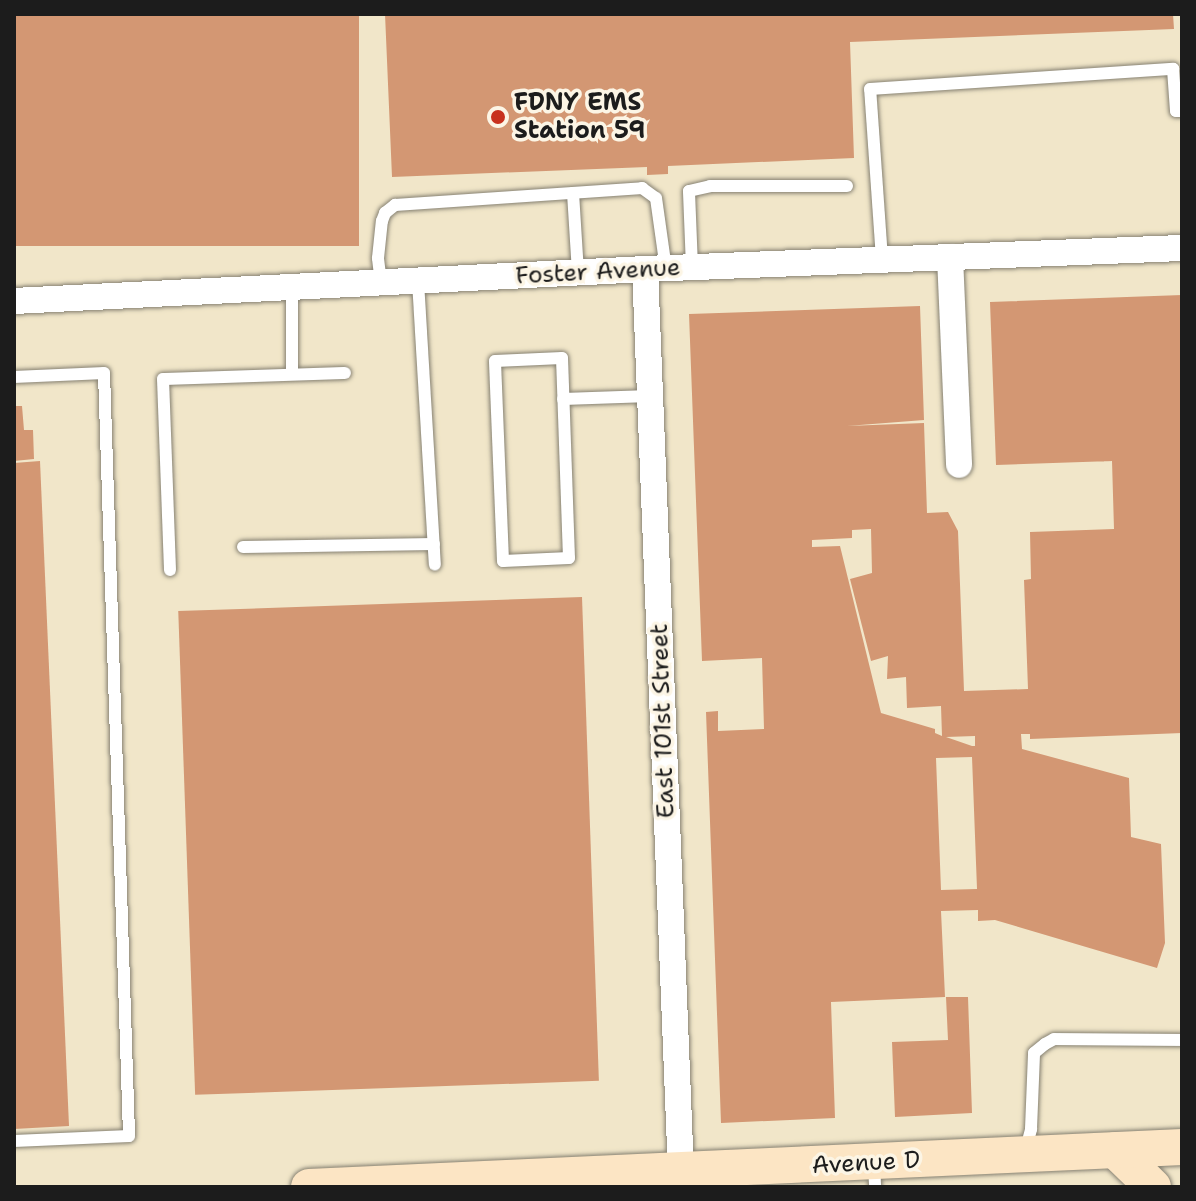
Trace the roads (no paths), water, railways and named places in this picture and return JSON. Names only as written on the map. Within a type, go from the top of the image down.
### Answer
[{"type":"main road","name":"Avenue D","points":[[309,1187],[681,1172],[874,1175],[1024,1155],[1182,1147]]},
{"type":"main road","points":[[1115,1150],[1153,1187]]},
{"type":"street","name":"Foster Avenue","points":[[14,301],[882,259],[1182,248]]},
{"type":"street","points":[[950,257],[959,465]]},
{"type":"street","name":"East 101st Street","points":[[668,269],[650,396],[681,1172]]},
{"type":"lane","points":[[882,259],[870,89],[1173,69],[1176,111],[1182,111]]},
{"type":"lane","points":[[668,269],[689,191],[710,186],[847,186]]},
{"type":"lane","points":[[381,283],[380,235],[389,208],[642,188],[653,192],[668,269]]},
{"type":"lane","points":[[573,193],[578,273]]},
{"type":"lane","points":[[418,281],[435,564]]},
{"type":"lane","points":[[292,287],[292,374]]},
{"type":"lane","points":[[562,358],[563,399],[569,558],[503,561],[495,361],[562,358]]},
{"type":"lane","points":[[14,377],[104,373],[129,1136],[14,1141]]},
{"type":"lane","points":[[170,570],[163,379],[345,373]]},
{"type":"lane","points":[[563,399],[650,396]]},
{"type":"lane","points":[[243,547],[434,544]]},
{"type":"lane","points":[[1024,1155],[1031,1129],[1034,1053],[1045,1044],[1054,1039],[1182,1040]]},
{"type":"place","name":"FDNY EMS Station 59","points":[[498,117]]}]
